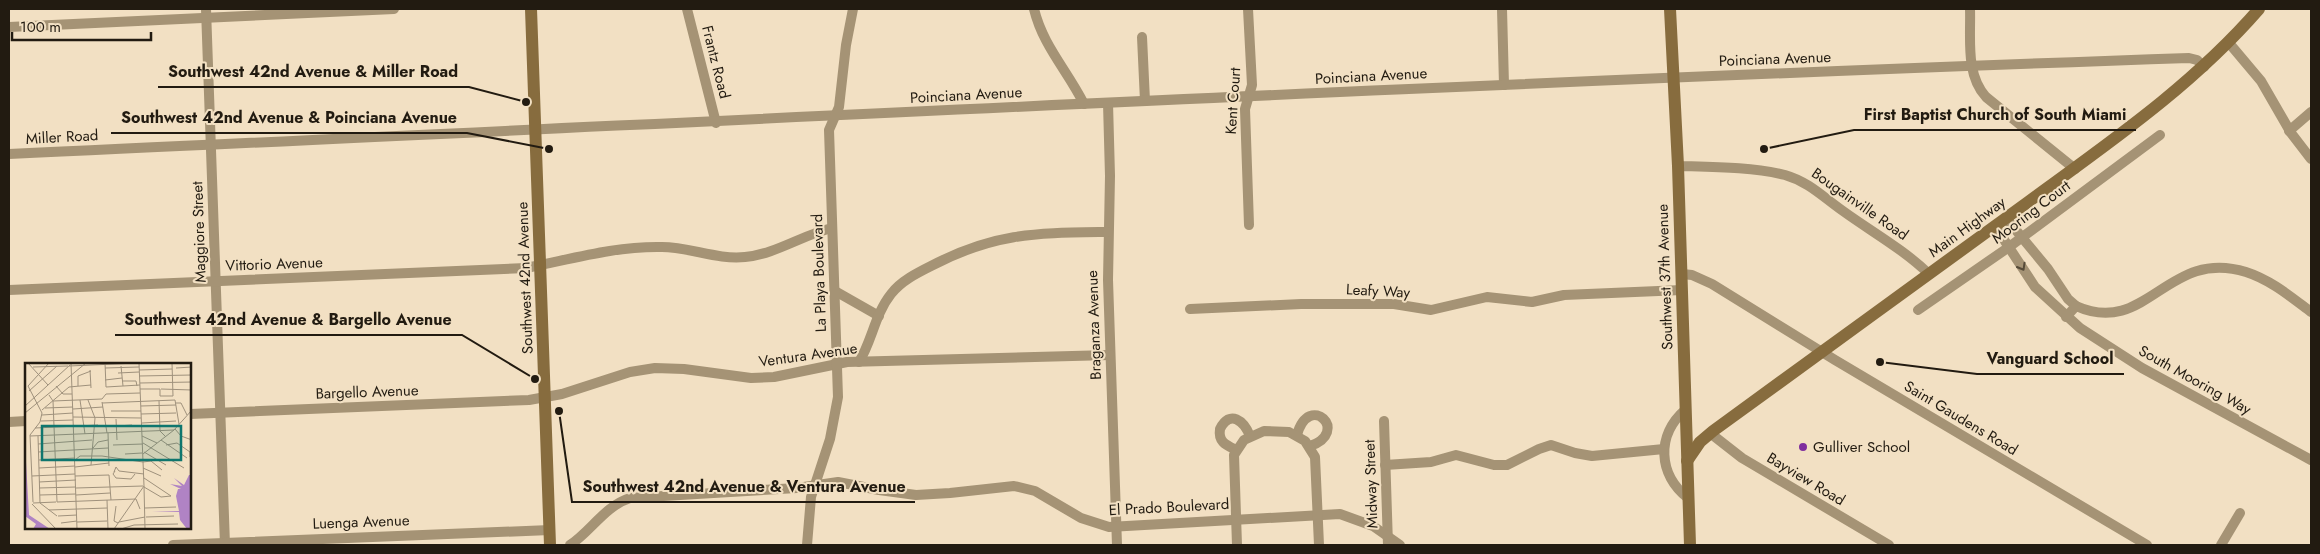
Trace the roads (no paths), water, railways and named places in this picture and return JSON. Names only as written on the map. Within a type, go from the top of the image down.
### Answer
[{"type":"main road","name":"Southwest 42nd Avenue","points":[[531,9],[550,545]]},
{"type":"main road","name":"Southwest 37th Avenue","points":[[1670,9],[1678,166],[1690,545]]},
{"type":"main road","name":"Main Highway","points":[[1687,461],[1709,434],[2151,112],[2229,43],[2258,9]]},
{"type":"main road","points":[[1686,416],[1698,432],[1709,434]]},
{"type":"street","points":[[9,27],[206,13],[394,9]]},
{"type":"street","name":"Frantz Road","points":[[687,9],[716,123]]},
{"type":"street","name":"La Playa Boulevard","points":[[807,545],[809,510],[814,486],[830,439],[836,414],[838,363],[829,130],[840,99],[846,45],[853,9]]},
{"type":"street","points":[[1034,9],[1048,48],[1070,78],[1084,104]]},
{"type":"street","name":"Kent Court","points":[[1248,9],[1252,85],[1245,109],[1249,225]]},
{"type":"street","points":[[1502,9],[1504,85]]},
{"type":"street","points":[[1970,9],[1974,80],[1986,97],[2075,169]]},
{"type":"street","name":"Maggiore Street","points":[[206,13],[225,544]]},
{"type":"street","points":[[1142,37],[1145,101]]},
{"type":"street","points":[[2229,43],[2261,80],[2290,131],[2311,159]]},
{"type":"street","name":"Poinciana Avenue","points":[[536,130],[716,123],[1145,101],[1972,66],[2189,58],[2197,60],[2204,66]]},
{"type":"street","name":"Braganza Avenue","points":[[1108,103],[1110,355],[1117,545]]},
{"type":"street","points":[[2290,131],[2311,112]]},
{"type":"street","name":"Miller Road","points":[[9,154],[536,130]]},
{"type":"street","name":"Mooring Court","points":[[1918,310],[2009,248],[2160,135]]},
{"type":"street","name":"Bougainville Road","points":[[1678,166],[1773,173],[1802,181],[1815,188],[1841,210],[1899,249],[1929,274]]},
{"type":"street","points":[[2006,218],[2048,268],[2060,288],[2076,306],[2099,313],[2123,312],[2136,306],[2181,276],[2200,269],[2217,268],[2239,270],[2261,278],[2282,290],[2311,312]]},
{"type":"street","name":"South Mooring Way","points":[[1995,226],[2035,287],[2066,317],[2122,356],[2311,460]]},
{"type":"street","name":"Vittorio Avenue","points":[[9,290],[526,268],[626,247],[672,247],[694,250],[715,256],[744,257],[774,250],[812,233],[832,228]]},
{"type":"street","points":[[859,362],[879,316],[892,292],[904,281],[944,259],[978,244],[1031,234],[1108,232]]},
{"type":"street","name":"Saint Gaudens Road","points":[[1682,274],[1692,275],[1712,284],[1822,352],[2147,545]]},
{"type":"street","points":[[835,290],[879,316]]},
{"type":"street","name":"Leafy Way","points":[[1190,309],[1301,304],[1394,304],[1431,310],[1487,297],[1532,302],[1564,295],[1682,290]]},
{"type":"street","points":[[2066,317],[2076,306]]},
{"type":"street","name":"Ventura Avenue","points":[[546,397],[649,369],[678,368],[751,378],[774,377],[838,363],[1110,355]]},
{"type":"street","name":"Bargello Avenue","points":[[191,414],[529,400],[546,397]]},
{"type":"street","points":[[1297,435],[1304,418],[1314,415],[1323,419],[1328,428],[1327,435],[1323,441],[1310,446]]},
{"type":"street","points":[[1686,416],[1669,428],[1664,449],[1666,464],[1672,480],[1676,488],[1688,498]]},
{"type":"street","points":[[1236,450],[1226,446],[1221,440],[1220,429],[1224,422],[1231,419],[1240,420],[1246,426],[1250,436]]},
{"type":"street","points":[[9,422],[25,421]]},
{"type":"street","name":"Midway Street","points":[[1384,421],[1388,540]]},
{"type":"street","points":[[1237,545],[1233,458],[1236,450],[1250,436],[1270,430],[1297,435],[1310,446],[1314,453],[1319,545]]},
{"type":"street","name":"Bayview Road","points":[[1709,434],[1742,458],[1889,545]]},
{"type":"street","points":[[1385,465],[1431,462],[1456,455],[1494,465],[1507,464],[1551,445],[1575,453],[1592,456],[1664,449]]},
{"type":"street","name":"El Prado Boulevard","points":[[570,545],[584,535],[614,506],[630,498],[814,486],[838,482],[884,491],[924,495],[1014,486],[1035,491],[1092,523],[1109,527],[1317,514],[1347,516],[1373,526],[1388,540],[1400,545]]},
{"type":"street","points":[[2221,545],[2240,513]]},
{"type":"street","name":"Luenga Avenue","points":[[173,545],[550,530]]},
{"type":"place","name":"Southwest 42nd Avenue & Miller Road","points":[[526,102]]},
{"type":"place","name":"Southwest 42nd Avenue & Poinciana Avenue","points":[[549,149]]},
{"type":"place","name":"First Baptist Church of South Miami","points":[[1764,149]]},
{"type":"place","name":"Vanguard School","points":[[1880,362]]},
{"type":"place","name":"Southwest 42nd Avenue & Bargello Avenue","points":[[535,379]]},
{"type":"place","name":"Southwest 42nd Avenue & Ventura Avenue","points":[[559,411]]},
{"type":"place","name":"Gulliver School","points":[[1803,447]]}]
